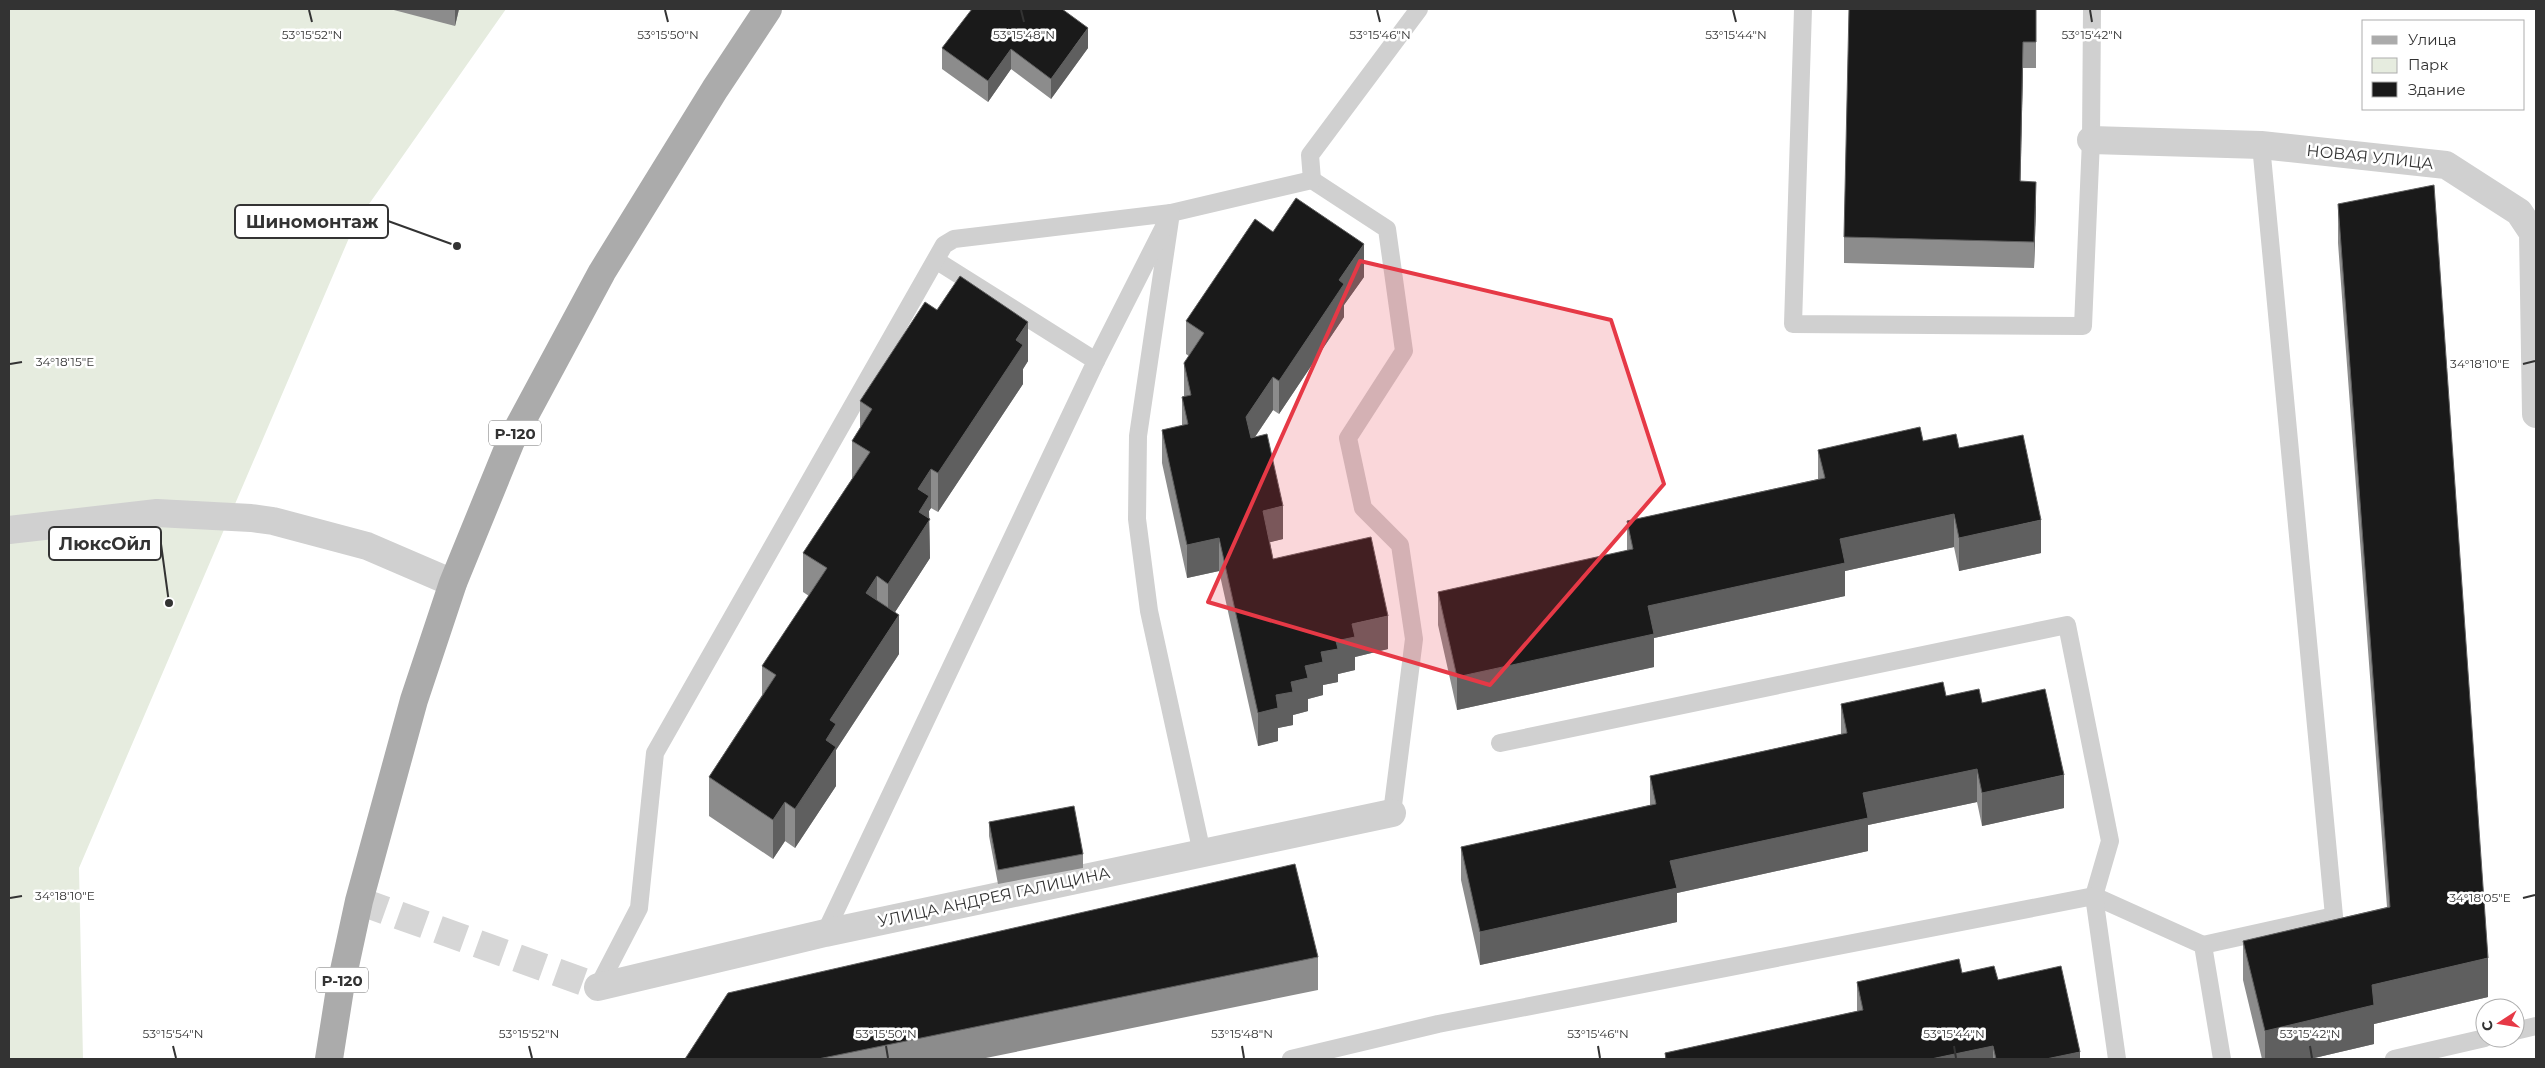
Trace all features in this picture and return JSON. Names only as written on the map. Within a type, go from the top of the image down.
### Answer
[{"type":"main road","name":"Р-120","points":[[329,1059],[340,989],[359,901],[414,700],[453,583],[511,441],[602,272],[715,89],[768,9]]},
{"type":"street","name":"НОВАЯ УЛИЦА","points":[[2091,140],[2166,140],[2261,145],[2446,165],[2519,212],[2535,231],[2536,414]]},
{"type":"street","points":[[9,530],[157,512],[251,518],[273,521],[367,546],[453,583]]},
{"type":"street","name":"УЛИЦА АНДРЕЯ ГАЛИЦИНА","points":[[598,987],[825,934],[1392,813]]},
{"type":"lane","points":[[1312,180],[1310,155],[1419,9]]},
{"type":"lane","points":[[1803,9],[1793,324],[2083,326],[2091,140],[2092,9]]},
{"type":"lane","points":[[1291,1059],[1438,1024],[2094,896],[2203,945],[2334,916],[2261,145]]},
{"type":"lane","points":[[598,987],[640,908],[655,753],[944,245],[954,239],[1170,213],[1312,180],[1387,228],[1404,350],[1348,438],[1363,508],[1400,545],[1414,639],[1392,813]]},
{"type":"lane","points":[[825,934],[1096,361],[1170,213]]},
{"type":"lane","points":[[1170,213],[1138,436],[1137,519],[1149,611],[1202,853]]},
{"type":"lane","points":[[936,261],[1096,361]]},
{"type":"lane","points":[[1500,743],[2067,625],[2110,841],[2094,896],[2118,1059]]},
{"type":"lane","points":[[2203,945],[2222,1059]]},
{"type":"lane","points":[[2394,1059],[2475,1040]]},
{"type":"highlighted area","points":[[1360,261],[1611,320],[1664,484],[1490,685],[1208,602]]},
{"type":"green space","points":[[9,9],[506,9],[355,224],[79,868],[83,1059],[9,1059]]},
{"type":"building","points":[[972,9],[1062,9],[1088,28],[1051,79],[1011,49],[988,81],[942,48]]},
{"type":"building","points":[[1849,9],[2036,9],[2036,42],[2023,42],[2020,181],[2036,182],[2034,242],[1844,237]]},
{"type":"building","points":[[2434,185],[2488,958],[2372,985],[2374,1005],[2265,1031],[2243,941],[2390,907],[2338,204]]},
{"type":"building","points":[[1296,198],[1364,244],[1339,280],[1344,284],[1279,381],[1273,377],[1246,417],[1251,438],[1267,434],[1283,506],[1263,511],[1273,559],[1371,537],[1388,616],[1352,624],[1355,637],[1336,641],[1338,649],[1321,652],[1323,662],[1305,666],[1308,678],[1291,682],[1293,692],[1276,695],[1278,708],[1258,713],[1219,538],[1187,545],[1162,430],[1188,424],[1182,397],[1191,395],[1184,363],[1204,333],[1186,321],[1255,219],[1273,232]]},
{"type":"building","points":[[960,276],[1028,322],[1016,340],[1023,345],[938,473],[931,469],[918,489],[929,496],[919,512],[930,519],[888,584],[877,576],[866,593],[899,615],[830,720],[836,724],[826,740],[836,747],[795,809],[785,802],[773,820],[709,777],[776,675],[762,666],[827,568],[803,553],[870,452],[852,441],[872,409],[860,401],[925,302],[937,310]]},
{"type":"building","points":[[1920,427],[1923,441],[1956,434],[1959,448],[2023,435],[2041,520],[1959,538],[1954,514],[1840,539],[1845,563],[1648,606],[1654,634],[1457,677],[1438,592],[1633,549],[1627,521],[1825,478],[1818,450]]},
{"type":"building","points":[[1943,682],[1946,696],[1979,689],[1982,703],[2045,689],[2064,775],[1982,793],[1977,769],[1863,793],[1868,818],[1670,861],[1677,888],[1480,932],[1461,847],[1656,804],[1650,776],[1847,733],[1841,704]]},
{"type":"building","points":[[1074,806],[1083,854],[998,870],[989,822]]},
{"type":"building","points":[[1295,864],[1318,957],[818,1059],[685,1059],[728,993]]},
{"type":"building","points":[[1959,959],[1962,973],[1994,966],[1998,980],[2061,966],[2080,1052],[2046,1059],[1996,1059],[1993,1046],[1931,1059],[1666,1059],[1665,1053],[1863,1010],[1857,982]]},
{"type":"tunnel","points":[[359,901],[598,987]]},
{"type":"place","name":"Шиномонтаж","points":[[457,246]]},
{"type":"place","name":"ЛюксОйл","points":[[169,603]]}]
